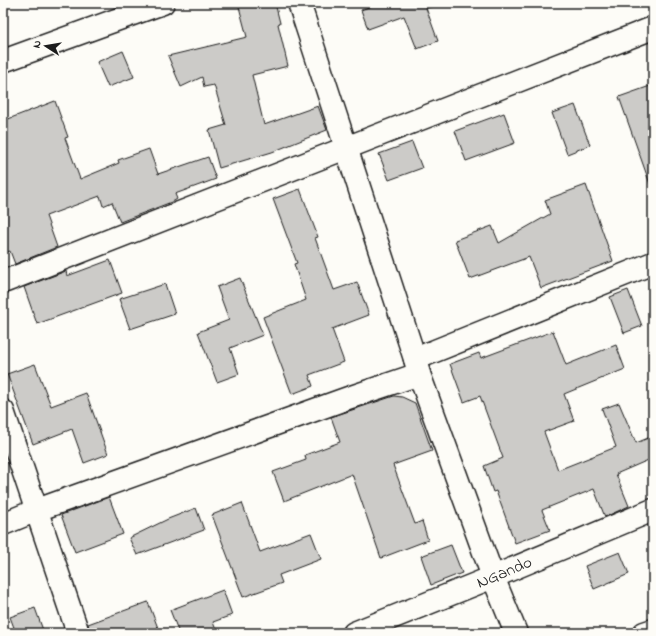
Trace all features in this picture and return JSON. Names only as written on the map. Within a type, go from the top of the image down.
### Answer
[{"type":"street","points":[[3,61],[163,3]]},
{"type":"street","points":[[299,3],[347,147],[417,367],[493,577],[516,633]]},
{"type":"street","points":[[3,282],[653,28]]},
{"type":"street","points":[[3,524],[37,510],[340,400],[653,263]]},
{"type":"street","points":[[3,411],[78,633]]},
{"type":"street","name":"NGando","points":[[354,633],[653,510]]},
{"type":"street","points":[[644,633],[653,630]]},
{"type":"building","points":[[238,3],[275,3],[280,23],[278,24],[288,66],[252,75],[264,125],[318,106],[327,130],[272,152],[219,168],[209,130],[226,125],[214,85],[204,87],[202,77],[181,87],[168,56],[247,37]]},
{"type":"building","points":[[379,3],[433,3],[434,6],[426,8],[438,41],[417,49],[404,16],[368,29],[361,10]]},
{"type":"building","points":[[123,51],[134,77],[108,87],[97,62]]},
{"type":"building","points":[[653,85],[653,183],[650,184],[619,97]]},
{"type":"building","points":[[55,101],[68,137],[65,138],[80,179],[119,163],[118,160],[149,149],[158,174],[208,157],[216,179],[175,194],[177,199],[174,201],[120,222],[112,202],[103,206],[100,196],[46,216],[57,247],[15,264],[10,251],[3,253],[3,121]]},
{"type":"building","points":[[575,105],[590,145],[567,154],[552,113]]},
{"type":"building","points":[[504,113],[515,143],[466,161],[455,131]]},
{"type":"building","points":[[412,142],[422,168],[389,180],[379,154]]},
{"type":"building","points":[[586,185],[613,261],[541,288],[529,257],[470,279],[455,240],[492,226],[499,243],[550,214],[545,200]]},
{"type":"building","points":[[300,189],[318,237],[315,238],[334,290],[357,282],[369,315],[332,329],[344,362],[309,375],[313,386],[292,394],[263,317],[306,300],[294,264],[297,263],[273,199]]},
{"type":"building","points":[[110,260],[122,293],[37,324],[24,287],[66,271],[67,276]]},
{"type":"building","points":[[240,278],[263,335],[230,348],[239,374],[217,382],[198,332],[229,320],[217,287]]},
{"type":"building","points":[[165,284],[175,314],[130,329],[119,299]]},
{"type":"building","points":[[628,290],[642,326],[624,333],[610,297]]},
{"type":"building","points":[[553,331],[566,365],[616,345],[625,369],[564,394],[574,421],[544,432],[558,470],[616,447],[602,409],[619,403],[636,443],[653,436],[653,458],[616,474],[629,506],[605,517],[594,489],[542,510],[550,530],[515,543],[496,491],[493,492],[484,466],[503,458],[480,396],[464,402],[450,364],[479,353],[481,358]]},
{"type":"building","points":[[35,364],[51,406],[86,393],[108,454],[84,463],[72,429],[33,444],[7,374]]},
{"type":"building","points":[[394,396],[402,397],[415,403],[432,451],[393,465],[415,524],[422,521],[428,540],[381,558],[352,474],[284,501],[273,472],[306,460],[305,455],[340,442],[331,417]]},
{"type":"building","points":[[109,497],[123,534],[75,552],[61,515]]},
{"type":"building","points":[[242,503],[260,552],[311,533],[321,559],[279,575],[282,583],[243,597],[212,515]]},
{"type":"building","points":[[196,508],[204,530],[137,555],[129,538],[168,519]]},
{"type":"building","points":[[451,545],[462,573],[431,585],[421,556]]},
{"type":"building","points":[[620,552],[629,574],[594,589],[585,566]]},
{"type":"building","points":[[223,590],[232,615],[213,622],[217,633],[179,633],[170,610]]},
{"type":"building","points":[[148,602],[158,628],[146,633],[90,633],[88,624]]},
{"type":"building","points":[[35,608],[44,633],[16,633],[10,617]]}]
